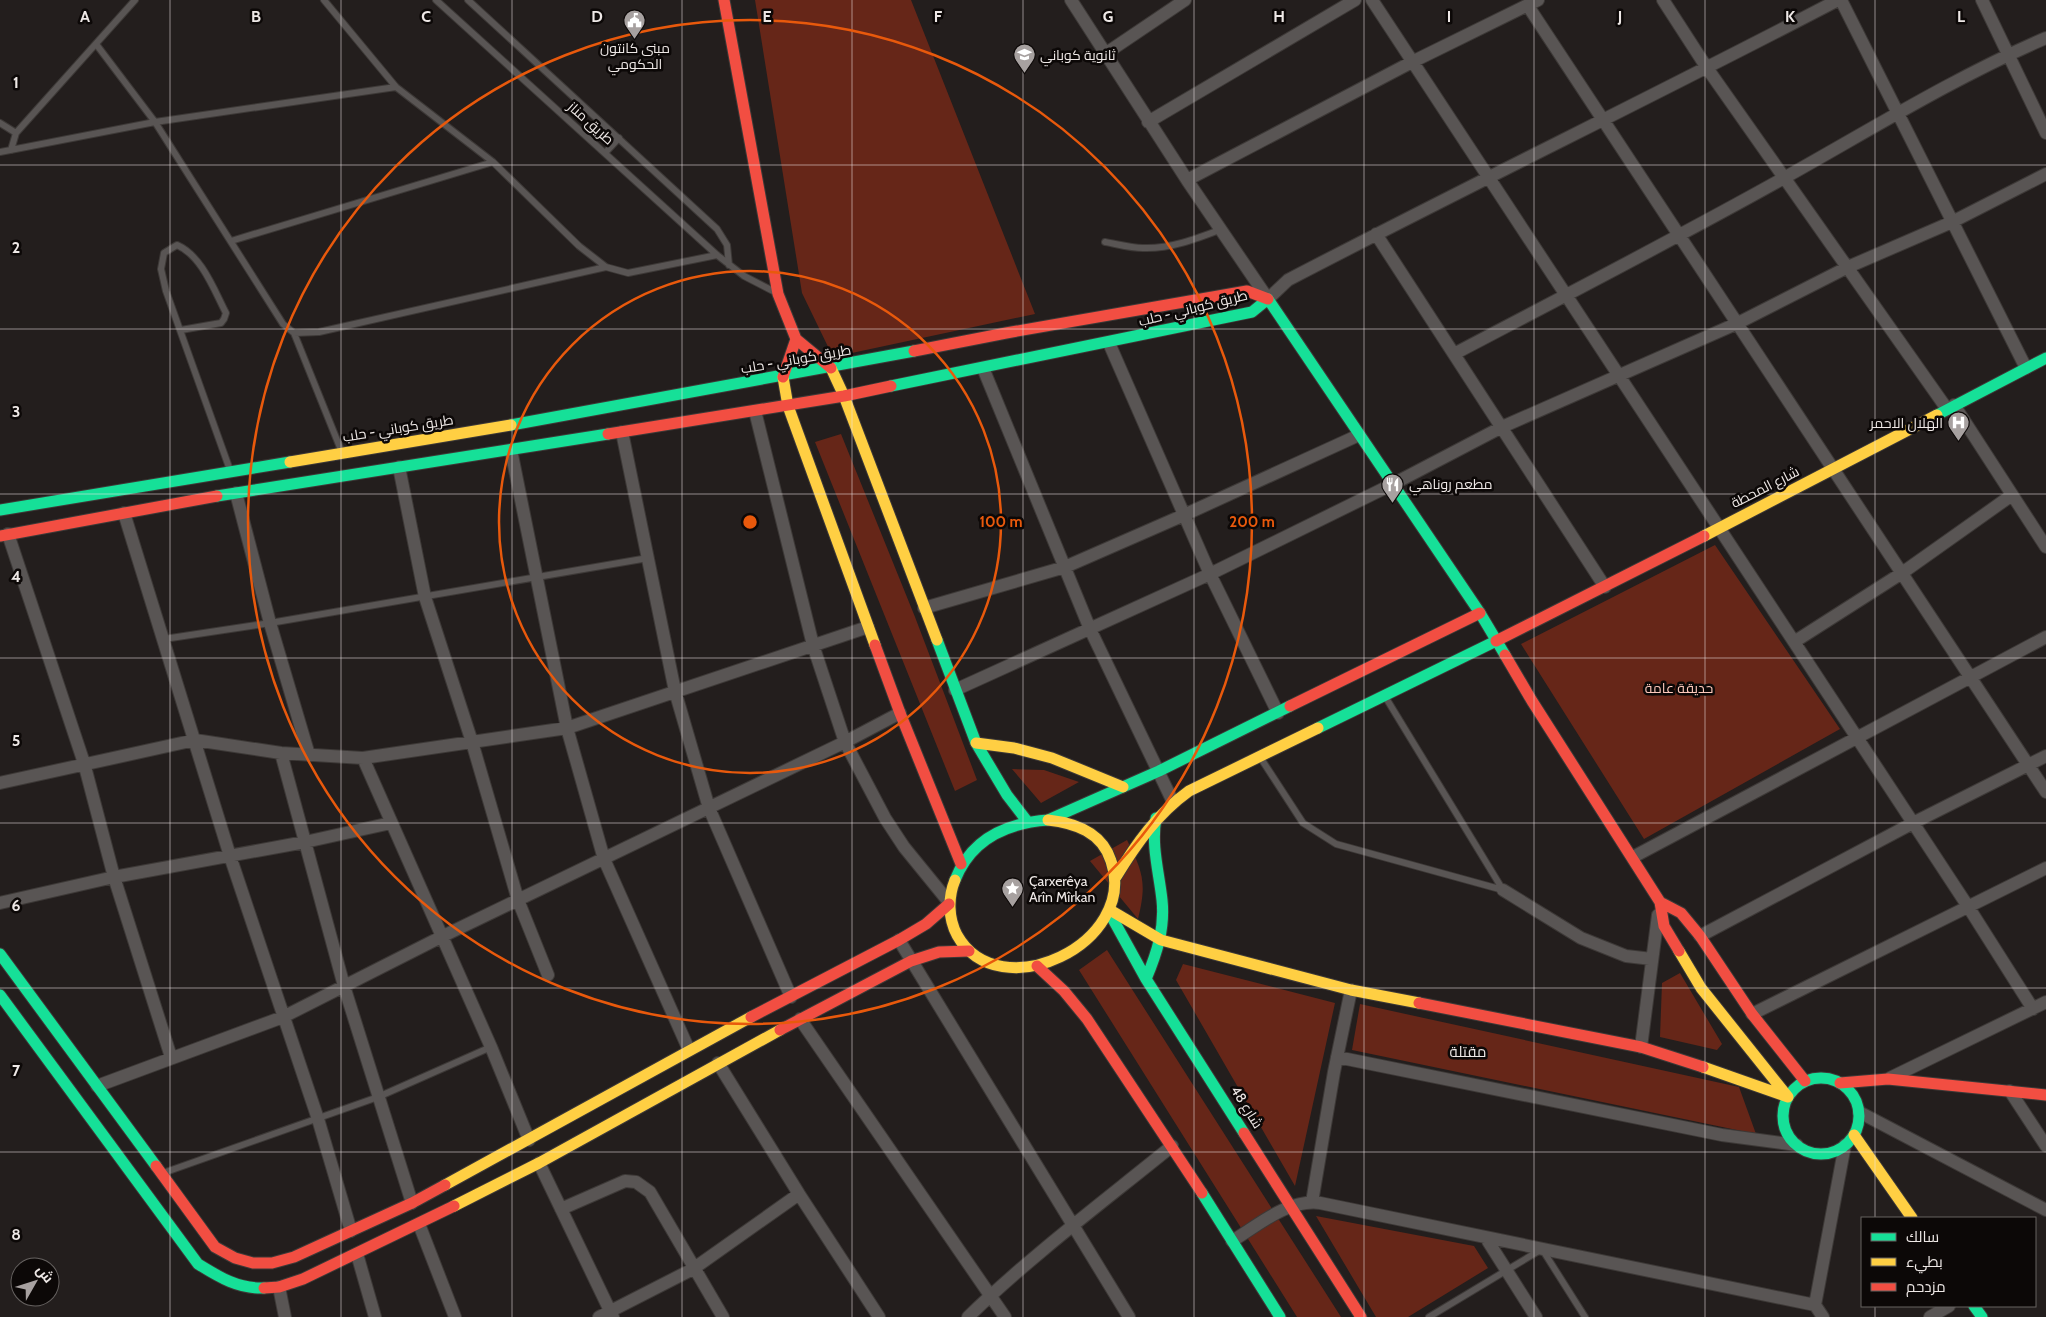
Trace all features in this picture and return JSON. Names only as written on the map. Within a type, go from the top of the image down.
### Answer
[{"type":"main road","points":[[724,0],[778,294],[796,339],[830,368],[844,396],[976,742],[1007,795],[1027,821]]},
{"type":"main road","name":"طريق كوباني - حلب","points":[[0,510],[579,414],[830,368],[1006,332],[1247,291],[1268,298]]},
{"type":"main road","points":[[1268,298],[1480,613],[1532,701],[1660,902],[1664,926],[1701,988],[1788,1097]]},
{"type":"main road","name":"طريق كوباني - حلب","points":[[4,535],[236,493],[844,396],[1109,343],[1252,312],[1268,298]]},
{"type":"main road","points":[[796,339],[783,377],[788,406],[900,714],[961,864]]},
{"type":"main road","name":"شارع المحطة","points":[[1116,876],[1141,836],[1156,818],[1173,802],[1189,791],[1605,587],[2046,358]]},
{"type":"main road","points":[[200,476],[204,499]]},
{"type":"main road","points":[[1048,820],[1159,772],[1480,613]]},
{"type":"main road","points":[[976,742],[1014,748],[1052,758],[1123,787]]},
{"type":"main road","points":[[1146,979],[1155,960],[1161,940],[1164,916],[1162,892],[1154,851],[1156,818]]},
{"type":"main road","points":[[1048,820],[1067,822],[1085,829],[1100,841],[1110,857],[1116,876],[1115,894],[1110,911],[1099,928],[1071,952],[1037,966],[1019,968],[1001,966],[984,961],[969,951],[957,936],[950,919],[949,902],[952,883],[961,864],[974,848],[989,835],[1008,826],[1027,821],[1048,820]]},
{"type":"main road","points":[[0,954],[215,1246],[234,1259],[257,1264],[275,1263],[294,1257],[412,1203],[689,1050],[900,940],[926,924],[949,902]]},
{"type":"main road","points":[[1660,902],[1681,913],[1700,936],[1752,1014],[1805,1081]]},
{"type":"main road","points":[[1110,911],[1161,940],[1351,990],[1641,1048],[1741,1079],[1788,1097]]},
{"type":"main road","name":"48 شارع","points":[[1110,911],[1146,979],[1361,1317]]},
{"type":"main road","points":[[0,995],[198,1264],[225,1281],[255,1288],[280,1287],[303,1279],[357,1254],[539,1163],[718,1063],[911,961],[939,952],[969,951]]},
{"type":"main road","points":[[1037,966],[1056,981],[1072,999],[1172,1146],[1280,1317]]},
{"type":"main road","points":[[1817,1078],[1840,1083],[1849,1090],[1856,1100],[1859,1112],[1858,1124],[1849,1140],[1834,1152],[1821,1154],[1808,1151],[1797,1145],[1788,1135],[1784,1122],[1784,1109],[1788,1097],[1805,1081],[1817,1078]]},
{"type":"main road","points":[[1840,1083],[1888,1079],[2046,1095]]},
{"type":"main road","points":[[1849,1140],[1911,1217]]},
{"type":"main road","points":[[255,1288],[257,1264]]},
{"type":"street","points":[[1071,0],[1186,180],[1222,229],[1268,298],[1288,280],[1376,234],[1840,0],[2026,368]]},
{"type":"street","points":[[1105,54],[1185,0]]},
{"type":"street","points":[[1148,122],[1355,0]]},
{"type":"street","points":[[1372,0],[1969,908],[2033,1009]]},
{"type":"street","points":[[1663,0],[1707,68],[1784,178],[2012,494],[2046,547]]},
{"type":"street","points":[[1982,0],[2046,133]]},
{"type":"street","points":[[1186,180],[1412,62],[1533,3],[1603,119],[2046,792]]},
{"type":"street","points":[[1454,354],[1680,235],[2008,54],[2046,38]]},
{"type":"street","points":[[955,690],[1210,574],[1502,428],[1738,323],[1848,267],[1952,222],[2046,174]]},
{"type":"street","points":[[1376,234],[1605,587]]},
{"type":"street","points":[[1109,343],[1210,574],[1278,713]]},
{"type":"street","points":[[983,368],[1090,630],[1173,802]]},
{"type":"street","points":[[754,411],[813,644],[845,742],[885,818],[904,847],[949,902]]},
{"type":"street","points":[[622,432],[675,691],[709,808],[791,997]]},
{"type":"street","points":[[924,608],[1065,567],[1359,435]]},
{"type":"street","points":[[511,450],[567,728],[604,859],[689,1050]]},
{"type":"street","points":[[399,467],[425,597],[472,742],[518,900],[548,975]]},
{"type":"street","points":[[236,493],[270,623],[309,755]]},
{"type":"street","points":[[1794,642],[1902,573],[2012,494]]},
{"type":"street","points":[[124,513],[230,856],[318,1119],[350,1231]]},
{"type":"street","points":[[4,535],[84,763],[114,877],[171,1057]]},
{"type":"street","points":[[0,783],[195,740],[281,753],[363,758],[567,728],[868,627]]},
{"type":"street","points":[[1633,857],[2046,637]]},
{"type":"street","points":[[97,1086],[283,1017],[441,937],[900,714]]},
{"type":"street","points":[[281,753],[344,986],[412,1203]]},
{"type":"street","points":[[1700,936],[1913,823],[2046,756]]},
{"type":"street","points":[[363,758],[491,1047],[529,1140]]},
{"type":"street","points":[[0,903],[114,877],[305,842],[391,823]]},
{"type":"street","points":[[1752,1014],[1969,908],[2046,868]]},
{"type":"street","points":[[1503,890],[1581,938],[1626,956],[1652,959]]},
{"type":"street","points":[[1641,1048],[1660,902]]},
{"type":"street","points":[[900,940],[911,961],[1129,1317]]},
{"type":"street","points":[[1312,1202],[1337,1056],[1351,990]]},
{"type":"street","points":[[1888,1079],[2046,1002]]},
{"type":"street","points":[[800,1019],[1005,1317]]},
{"type":"street","points":[[1337,1056],[1722,1135],[1797,1145]]},
{"type":"street","points":[[718,1063],[799,1194],[879,1317]]},
{"type":"street","points":[[2010,1091],[2046,1146]]},
{"type":"street","points":[[1859,1112],[2046,1210]]},
{"type":"street","points":[[1815,1305],[1849,1140]]},
{"type":"street","points":[[968,1317],[1072,1226],[1172,1146]]},
{"type":"street","points":[[539,1163],[607,1315],[693,1269],[799,1194]]},
{"type":"street","points":[[561,1209],[625,1181],[636,1182],[650,1192],[693,1269],[723,1317]]},
{"type":"street","points":[[1232,1242],[1291,1206],[1302,1202],[1312,1202],[1815,1305],[1823,1317]]},
{"type":"street","points":[[419,1224],[455,1317]]},
{"type":"street","points":[[1486,1238],[1536,1317]]},
{"type":"street","points":[[357,1254],[375,1317]]},
{"type":"street","points":[[280,1287],[285,1317]]},
{"type":"street","points":[[1930,1317],[1947,1307]]},
{"type":"lane","points":[[11,150],[16,133],[135,0]]},
{"type":"lane","points":[[324,0],[396,87],[493,162],[579,246],[606,267],[628,273],[717,255]]},
{"type":"lane","name":"طريق مناز","points":[[436,0],[717,255],[761,286],[778,294]]},
{"type":"lane","name":"طريق مناز","points":[[468,0],[717,229],[727,246],[729,265]]},
{"type":"lane","points":[[96,44],[155,122],[283,324],[294,333],[342,452]]},
{"type":"lane","points":[[0,152],[155,122],[396,87]]},
{"type":"lane","points":[[0,123],[16,133]]},
{"type":"lane","points":[[605,153],[619,138]]},
{"type":"lane","points":[[231,241],[493,162]]},
{"type":"lane","points":[[1105,242],[1141,248],[1155,248],[1189,242],[1222,229]]},
{"type":"lane","points":[[181,330],[221,323],[226,313],[200,265],[187,250],[178,245],[164,253],[161,269],[166,291],[231,471]]},
{"type":"lane","points":[[294,333],[319,332],[606,267]]},
{"type":"lane","points":[[164,639],[270,623],[648,558]]},
{"type":"lane","points":[[1385,696],[1503,890]]},
{"type":"lane","points":[[1260,756],[1303,823],[1336,844],[1503,890]]},
{"type":"lane","points":[[161,1174],[378,1097],[491,1047]]},
{"type":"lane","points":[[1429,1317],[1542,1249],[1585,1317]]},
{"type":"green space","points":[[755,0],[911,0],[1035,314],[833,357],[802,293]]},
{"type":"green space","points":[[841,434],[915,617],[977,780],[955,791],[815,442]]},
{"type":"green space","name":"حديقة عامة","points":[[1715,545],[1840,729],[1644,839],[1521,644]]},
{"type":"green space","points":[[1012,769],[1044,770],[1079,782],[1041,803]]},
{"type":"green space","points":[[1127,840],[1137,861],[1142,878],[1143,887],[1138,919],[1090,861]]},
{"type":"green space","points":[[1107,950],[1341,1317],[1297,1317],[1079,970]]},
{"type":"green space","points":[[1183,964],[1335,1003],[1295,1186],[1176,980]]},
{"type":"green space","points":[[1680,973],[1722,1044],[1717,1050],[1660,1037],[1662,983]]},
{"type":"green space","points":[[1360,1004],[1739,1087],[1756,1134],[1352,1050]]},
{"type":"green space","points":[[1316,1216],[1474,1246],[1488,1268],[1408,1317],[1376,1317]]},
{"type":"traffic: fast","points":[[1268,299],[1480,613],[1505,655]]},
{"type":"traffic: fast","points":[[891,386],[1252,312],[1268,299]]},
{"type":"traffic: fast","points":[[511,425],[914,351]]},
{"type":"traffic: fast","points":[[1937,415],[2046,358]]},
{"type":"traffic: fast","points":[[217,496],[608,434]]},
{"type":"traffic: fast","points":[[0,510],[290,462]]},
{"type":"traffic: fast","points":[[937,640],[976,743],[1007,795],[1027,821]]},
{"type":"traffic: fast","points":[[1318,728],[1496,641]]},
{"type":"traffic: fast","points":[[1048,820],[1159,771],[1290,706]]},
{"type":"traffic: fast","points":[[1146,979],[1157,950],[1163,910],[1154,839],[1156,818]]},
{"type":"traffic: fast","points":[[955,880],[970,854],[992,836],[1004,829],[1048,820]]},
{"type":"traffic: fast","points":[[1109,912],[1146,979],[1244,1133]]},
{"type":"traffic: fast","points":[[0,954],[156,1166]]},
{"type":"traffic: fast","points":[[0,995],[198,1264],[221,1278],[237,1284],[264,1288]]},
{"type":"traffic: fast","points":[[1821,1078],[1835,1081],[1848,1089],[1856,1102],[1859,1116],[1856,1130],[1848,1143],[1835,1151],[1821,1154],[1807,1151],[1794,1143],[1786,1130],[1783,1116],[1786,1102],[1794,1089],[1807,1081],[1821,1078]]},
{"type":"traffic: fast","points":[[1202,1193],[1280,1317]]},
{"type":"traffic: fast","points":[[1975,1307],[1982,1317]]},
{"type":"traffic: slow","points":[[831,368],[844,396],[937,640]]},
{"type":"traffic: slow","points":[[783,377],[788,406],[875,645]]},
{"type":"traffic: slow","points":[[1704,536],[1937,415]]},
{"type":"traffic: slow","points":[[290,462],[511,425]]},
{"type":"traffic: slow","points":[[1116,877],[1148,830],[1177,800],[1189,791],[1318,728]]},
{"type":"traffic: slow","points":[[976,743],[1014,748],[1052,758],[1123,787]]},
{"type":"traffic: slow","points":[[955,880],[950,900],[952,922],[957,935],[977,957],[1003,967],[1032,966],[1060,957],[1086,940],[1105,918],[1114,891],[1111,861],[1101,843],[1094,836],[1077,827],[1048,820]]},
{"type":"traffic: slow","points":[[1110,910],[1161,940],[1351,990],[1419,1003]]},
{"type":"traffic: slow","points":[[1679,951],[1701,988],[1788,1097]]},
{"type":"traffic: slow","points":[[445,1185],[751,1017]]},
{"type":"traffic: slow","points":[[454,1206],[539,1163],[780,1030]]},
{"type":"traffic: slow","points":[[1703,1067],[1788,1097]]},
{"type":"traffic: slow","points":[[1854,1135],[1911,1217]]},
{"type":"traffic: jam","points":[[724,0],[778,294],[796,339],[831,368]]},
{"type":"traffic: jam","points":[[914,351],[1247,291],[1268,299]]},
{"type":"traffic: jam","points":[[783,377],[796,339]]},
{"type":"traffic: jam","points":[[608,434],[844,396],[891,386]]},
{"type":"traffic: jam","points":[[0,536],[217,496]]},
{"type":"traffic: jam","points":[[1496,641],[1704,536]]},
{"type":"traffic: jam","points":[[1290,706],[1480,613]]},
{"type":"traffic: jam","points":[[875,645],[900,713],[961,864]]},
{"type":"traffic: jam","points":[[1505,655],[1532,701],[1660,902],[1664,926],[1679,951]]},
{"type":"traffic: jam","points":[[1660,902],[1681,913],[1700,936],[1752,1014],[1805,1081]]},
{"type":"traffic: jam","points":[[751,1017],[899,940],[926,924],[949,904]]},
{"type":"traffic: jam","points":[[780,1030],[911,961],[939,952],[969,951]]},
{"type":"traffic: jam","points":[[1037,966],[1064,991],[1087,1019],[1202,1193]]},
{"type":"traffic: jam","points":[[1419,1003],[1641,1047],[1703,1067]]},
{"type":"traffic: jam","points":[[1840,1083],[1888,1079],[2046,1095]]},
{"type":"traffic: jam","points":[[1244,1133],[1361,1317]]},
{"type":"traffic: jam","points":[[156,1166],[215,1247],[235,1258],[253,1263],[272,1263],[294,1257],[412,1203],[445,1185]]},
{"type":"traffic: jam","points":[[264,1288],[279,1287],[303,1279],[454,1206]]},
{"type":"place","name":"مبنى كانتون الحكومي","points":[[635,39]]},
{"type":"place","name":"ثانوية كوباني","points":[[1024,74]]},
{"type":"place","name":"الهلال الاحمر","points":[[1959,442]]},
{"type":"place","name":"مطعم روناهي","points":[[1393,503]]},
{"type":"place","name":"Çarxerêya Arîn Mîrkan","points":[[1013,908]]},
{"type":"district","name":"مقتلة","points":[[1468,1052]]}]
